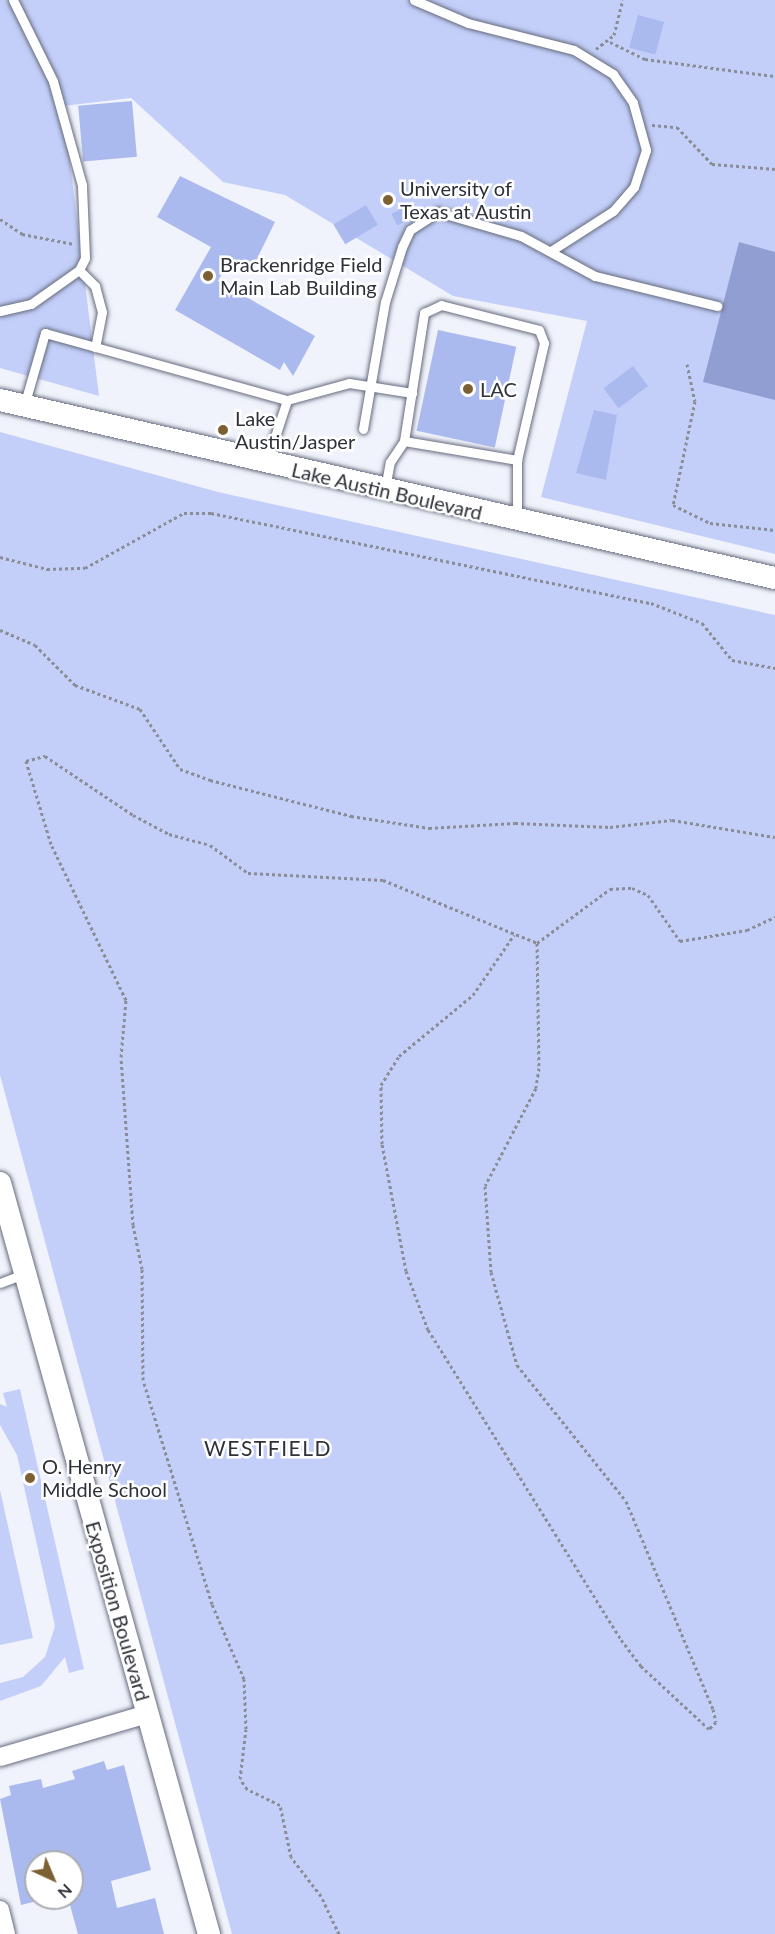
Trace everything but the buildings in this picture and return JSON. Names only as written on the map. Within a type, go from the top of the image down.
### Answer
[{"type":"street","name":"Lake Austin Boulevard","points":[[0,400],[266,463],[775,578]]},
{"type":"street","name":"Exposition Boulevard","points":[[0,1183],[23,1274],[209,1934]]},
{"type":"street","points":[[0,1757],[147,1714]]},
{"type":"street","points":[[0,1910],[6,1934]]},
{"type":"lane","points":[[0,311],[31,304],[79,270],[84,246],[82,185],[53,81],[14,0]]},
{"type":"lane","points":[[414,0],[468,22],[574,50],[613,74],[641,124],[646,150],[634,187],[604,218],[551,251]]},
{"type":"lane","points":[[363,429],[385,302],[410,230],[438,212],[476,219],[551,251],[595,276],[717,306]]},
{"type":"lane","points":[[79,270],[95,285],[102,312],[95,347]]},
{"type":"lane","points":[[384,490],[390,462],[404,441],[424,313],[441,305],[539,330],[544,343],[517,460],[517,520]]},
{"type":"lane","points":[[24,406],[45,333],[287,400],[322,387],[370,386],[412,393]]},
{"type":"lane","points":[[266,463],[287,400]]},
{"type":"lane","points":[[404,441],[517,460]]},
{"type":"lane","points":[[0,1283],[23,1274]]},
{"type":"path","points":[[574,50],[594,50],[610,42],[623,0]]},
{"type":"path","points":[[610,42],[645,59],[775,75]]},
{"type":"path","points":[[641,124],[677,127],[712,164],[775,169]]},
{"type":"path","points":[[0,219],[22,234],[84,246]]},
{"type":"path","points":[[687,364],[695,401],[674,505],[710,523],[775,530]]},
{"type":"path","points":[[0,557],[47,570],[85,568],[195,511],[651,603],[702,623],[732,660],[775,668]]},
{"type":"path","points":[[0,630],[35,645],[75,685],[140,709],[180,769],[210,780],[351,816],[429,828],[515,823],[610,827],[672,820],[775,837]]},
{"type":"path","points":[[339,1934],[321,1896],[291,1857],[280,1805],[247,1789],[240,1779],[246,1729],[244,1679],[203,1578],[143,1380],[142,1269],[133,1225],[121,1057],[126,1000],[51,844],[26,761],[45,756],[133,815],[169,834],[210,844],[248,873],[384,879],[537,943]]},
{"type":"path","points":[[537,943],[609,890],[632,888],[648,894],[680,941],[747,930],[775,917]]},
{"type":"path","points":[[514,935],[473,995],[399,1056],[381,1085],[382,1144],[406,1271],[429,1330],[620,1638],[641,1666],[709,1729],[716,1722],[713,1708],[626,1501],[517,1365],[492,1272],[485,1186],[536,1088],[539,1068],[537,943]]},
{"type":"shaded area","name":"University of Texas at Austin","points":[[0,0],[775,0],[775,554],[541,497],[587,321],[453,296],[285,195],[223,182],[131,98],[63,106],[99,396],[0,368]]},
{"type":"shaded area","points":[[739,242],[775,252],[775,400],[703,382]]},
{"type":"shaded area","points":[[0,432],[218,492],[775,615],[775,1934],[232,1934],[0,1075]]},
{"type":"shaded area","points":[[20,1389],[84,1669],[69,1673],[65,1657],[41,1686],[0,1701],[0,1683],[23,1677],[45,1657],[55,1626],[17,1455],[0,1425],[0,1404],[7,1407],[3,1393]]},
{"type":"shaded area","points":[[0,1490],[33,1638],[0,1645]]},
{"type":"place","name":"University of Texas at Austin","points":[[388,200]]},
{"type":"place","name":"Brackenridge Field Main Lab Building","points":[[208,276]]},
{"type":"place","name":"LAC","points":[[468,389]]},
{"type":"place","name":"Lake Austin/Jasper","points":[[223,430]]},
{"type":"place","name":"O. Henry Middle School","points":[[30,1478]]},
{"type":"district","name":"WESTFIELD","points":[[268,1448]]}]
